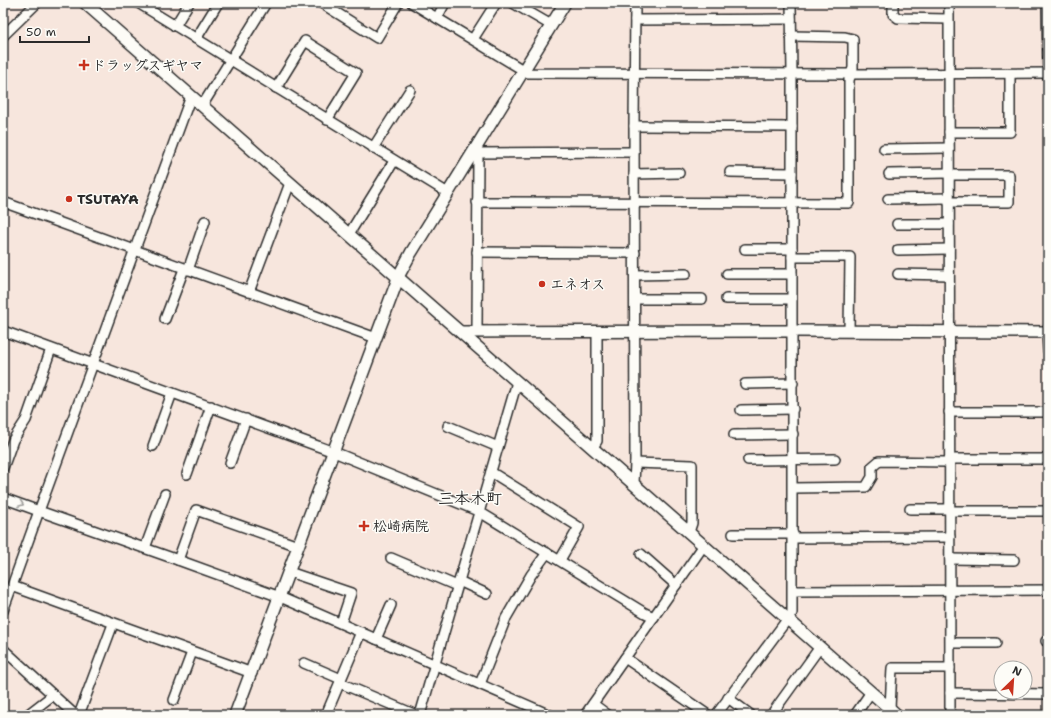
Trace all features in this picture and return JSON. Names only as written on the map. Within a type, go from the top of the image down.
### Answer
[{"type":"street","points":[[3,36],[37,3]]},
{"type":"street","points":[[85,3],[894,712]]},
{"type":"street","points":[[138,3],[448,193]]},
{"type":"street","points":[[175,26],[189,3]]},
{"type":"street","points":[[196,39],[218,3]]},
{"type":"street","points":[[202,106],[266,3]]},
{"type":"street","points":[[321,3],[377,38],[398,3]]},
{"type":"street","points":[[412,3],[528,73],[634,74],[1048,73],[1047,3]]},
{"type":"street","points":[[437,18],[445,3]]},
{"type":"street","points":[[473,39],[496,3]]},
{"type":"street","points":[[513,3],[551,26]]},
{"type":"street","points":[[235,715],[252,673],[398,277],[448,193],[476,152],[565,3]]},
{"type":"street","points":[[634,483],[636,332],[634,203],[635,3]]},
{"type":"street","points":[[716,715],[792,613],[793,330],[791,3]]},
{"type":"street","points":[[893,3],[893,14],[898,18],[948,19]]},
{"type":"street","points":[[948,3],[951,590],[950,715]]},
{"type":"street","points":[[635,20],[791,19]]},
{"type":"street","points":[[477,202],[634,203],[714,201],[849,203],[849,80],[853,68],[853,39],[845,37],[791,36]]},
{"type":"street","points":[[276,88],[305,41],[356,73],[327,120]]},
{"type":"street","points":[[949,132],[1010,132],[1010,74]]},
{"type":"street","points":[[373,148],[410,90]]},
{"type":"street","points":[[3,610],[191,96]]},
{"type":"street","points":[[634,126],[792,127]]},
{"type":"street","points":[[884,150],[949,148]]},
{"type":"street","points":[[476,152],[634,152]]},
{"type":"street","points":[[476,152],[478,331]]},
{"type":"street","points":[[349,234],[394,161]]},
{"type":"street","points":[[730,172],[792,173]]},
{"type":"street","points":[[634,174],[679,174]]},
{"type":"street","points":[[888,199],[1009,202],[1009,175],[889,174]]},
{"type":"street","points":[[249,292],[290,182]]},
{"type":"street","points":[[3,202],[376,338]]},
{"type":"street","points":[[165,319],[205,221]]},
{"type":"street","points":[[896,224],[949,224]]},
{"type":"street","points":[[745,249],[850,257],[849,331]]},
{"type":"street","points":[[898,250],[949,249]]},
{"type":"street","points":[[477,252],[635,253]]},
{"type":"street","points":[[635,274],[686,274]]},
{"type":"street","points":[[727,274],[792,274]]},
{"type":"street","points":[[898,274],[949,275]]},
{"type":"street","points":[[635,299],[702,299]]},
{"type":"street","points":[[726,299],[792,299]]},
{"type":"street","points":[[461,332],[793,330],[1048,332],[1048,350]]},
{"type":"street","points":[[3,331],[334,452],[478,511],[654,617]]},
{"type":"street","points":[[593,447],[597,441],[597,332]]},
{"type":"street","points":[[3,468],[13,440],[26,420],[52,349]]},
{"type":"street","points":[[420,715],[478,511],[517,382]]},
{"type":"street","points":[[745,384],[793,383]]},
{"type":"street","points":[[153,446],[172,393]]},
{"type":"street","points":[[187,474],[211,406]]},
{"type":"street","points":[[741,410],[793,408]]},
{"type":"street","points":[[949,412],[1048,412]]},
{"type":"street","points":[[230,464],[246,419]]},
{"type":"street","points":[[448,426],[498,447]]},
{"type":"street","points":[[734,434],[793,434]]},
{"type":"street","points":[[748,460],[835,459]]},
{"type":"street","points":[[793,488],[866,487],[872,477],[872,467],[879,461],[945,462],[955,459],[1048,459]]},
{"type":"street","points":[[635,463],[692,465],[692,523],[689,532]]},
{"type":"street","points":[[491,472],[579,527],[560,560]]},
{"type":"street","points":[[145,548],[164,494]]},
{"type":"street","points":[[3,498],[280,597],[550,715]]},
{"type":"street","points":[[910,509],[1048,511]]},
{"type":"street","points":[[178,560],[196,510],[298,546]]},
{"type":"street","points":[[733,534],[950,537]]},
{"type":"street","points":[[585,715],[704,545]]},
{"type":"street","points":[[480,684],[506,618],[531,575],[547,552]]},
{"type":"street","points":[[641,554],[676,585]]},
{"type":"street","points":[[391,558],[487,594]]},
{"type":"street","points":[[950,559],[1014,560]]},
{"type":"street","points":[[289,572],[351,593],[340,623]]},
{"type":"street","points":[[12,586],[113,624],[252,673]]},
{"type":"street","points":[[793,592],[1048,590]]},
{"type":"street","points":[[376,639],[391,605]]},
{"type":"street","points":[[79,715],[113,624]]},
{"type":"street","points":[[326,715],[361,632]]},
{"type":"street","points":[[951,644],[996,643]]},
{"type":"street","points":[[771,715],[820,646]]},
{"type":"street","points":[[3,649],[75,715]]},
{"type":"street","points":[[174,700],[192,652]]},
{"type":"street","points":[[624,658],[708,715]]},
{"type":"street","points":[[304,663],[416,715]]},
{"type":"street","points":[[894,712],[892,668],[950,668]]},
{"type":"street","points":[[855,715],[871,692]]},
{"type":"street","points":[[950,693],[1048,694]]},
{"type":"street","points":[[27,715],[53,695]]},
{"type":"street","points":[[728,698],[751,715]]},
{"type":"street","points":[[593,704],[608,715]]},
{"type":"place","name":"ドラッグスギヤマ","points":[[84,65]]},
{"type":"place","name":"TSUTAYA","points":[[69,199]]},
{"type":"place","name":"エネオス","points":[[542,284]]},
{"type":"place","name":"松崎病院","points":[[364,526]]},
{"type":"district","name":"三本木町","points":[[470,498]]}]
